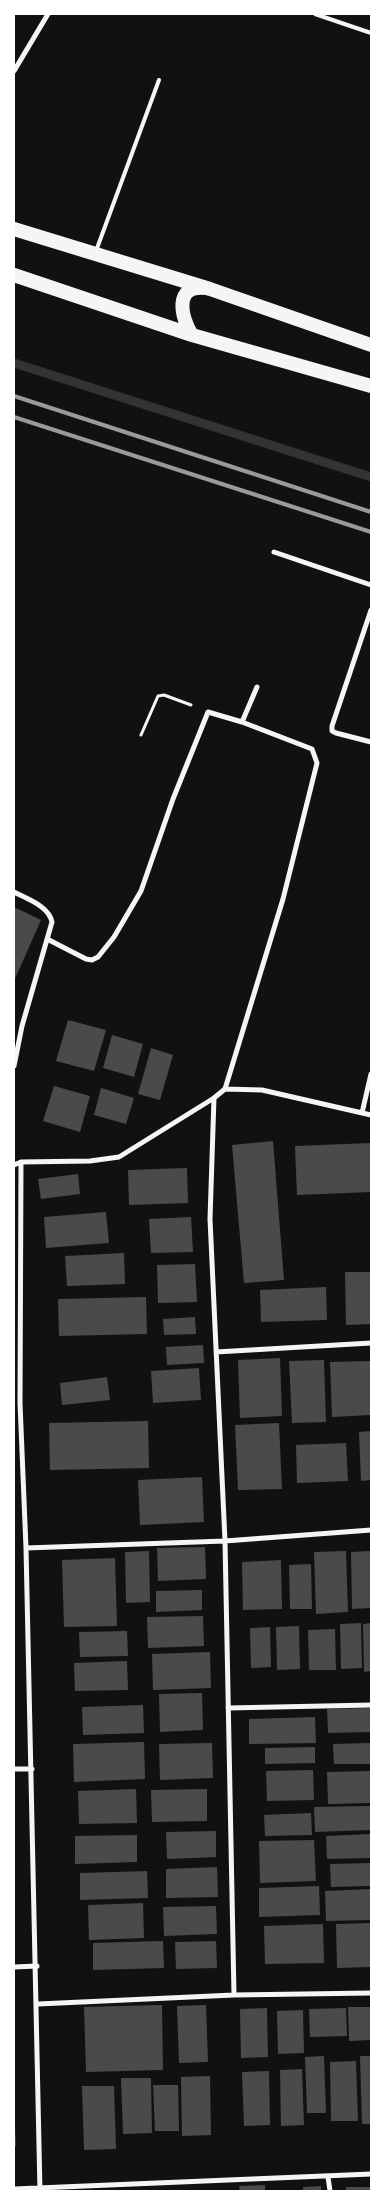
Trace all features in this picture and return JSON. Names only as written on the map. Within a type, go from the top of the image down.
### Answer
[{"type":"highway","points":[[14,229],[210,289],[371,345]]},
{"type":"highway","points":[[14,275],[192,335],[371,386]]},
{"type":"highway","points":[[192,335],[182,315],[183,298],[186,293],[199,287],[210,289]]},
{"type":"street","points":[[14,71],[48,14]]},
{"type":"street","points":[[274,552],[371,585]]},
{"type":"street","points":[[371,610],[332,726],[332,731],[336,734],[371,742]]},
{"type":"street","points":[[242,722],[257,687]]},
{"type":"street","points":[[14,1165],[20,1162],[90,1161],[119,1157],[214,1098],[225,1089],[283,899],[317,763],[317,758],[312,749],[242,722],[208,712],[173,799],[141,891],[114,937],[98,957],[92,960],[49,940]]},
{"type":"street","points":[[14,892],[35,903],[51,915],[52,922],[49,940],[22,1026],[14,1066]]},
{"type":"street","points":[[362,1113],[371,1074]]},
{"type":"street","points":[[225,1089],[262,1090],[371,1115]]},
{"type":"street","points":[[214,1098],[210,1219],[225,1541],[234,1995]]},
{"type":"street","points":[[20,1162],[20,1402],[26,1548],[38,2004],[40,2190]]},
{"type":"street","points":[[216,1352],[371,1343]]},
{"type":"street","points":[[26,1548],[225,1541],[371,1530]]},
{"type":"street","points":[[228,1708],[371,1705]]},
{"type":"street","points":[[14,1769],[32,1769]]},
{"type":"street","points":[[14,1968],[37,1966]]},
{"type":"street","points":[[38,2004],[234,1995],[371,1994]]},
{"type":"street","points":[[14,2189],[40,2190],[371,2174]]},
{"type":"street","points":[[328,2177],[330,2191]]},
{"type":"lane","points":[[315,14],[371,33]]},
{"type":"lane","points":[[95,253],[158,80]]},
{"type":"path","points":[[141,735],[156,698],[160,696],[173,698],[208,712]]},
{"type":"building","points":[[14,907],[41,920],[14,981]]},
{"type":"building","points":[[68,1020],[106,1030],[94,1071],[56,1061]]},
{"type":"building","points":[[112,1035],[143,1044],[134,1077],[103,1068]]},
{"type":"building","points":[[151,1048],[173,1055],[160,1100],[138,1094]]},
{"type":"building","points":[[54,1086],[90,1096],[80,1132],[43,1121]]},
{"type":"building","points":[[101,1088],[134,1098],[126,1124],[94,1115]]},
{"type":"building","points":[[273,1141],[284,1280],[244,1283],[232,1145]]},
{"type":"building","points":[[371,1143],[371,1192],[297,1195],[295,1146]]},
{"type":"building","points":[[187,1168],[188,1203],[129,1205],[128,1170]]},
{"type":"building","points":[[78,1174],[80,1194],[41,1199],[38,1179]]},
{"type":"building","points":[[106,1212],[109,1243],[46,1248],[44,1217]]},
{"type":"building","points":[[191,1217],[193,1252],[151,1253],[149,1219]]},
{"type":"building","points":[[124,1253],[125,1284],[67,1286],[65,1256]]},
{"type":"building","points":[[195,1264],[197,1302],[158,1303],[157,1265]]},
{"type":"building","points":[[345,1272],[371,1272],[371,1324],[346,1325]]},
{"type":"building","points":[[326,1287],[327,1320],[261,1322],[260,1290]]},
{"type":"building","points":[[146,1297],[147,1334],[59,1336],[58,1299]]},
{"type":"building","points":[[195,1317],[196,1334],[164,1335],[163,1319]]},
{"type":"building","points":[[203,1345],[204,1363],[167,1365],[166,1347]]},
{"type":"building","points":[[280,1358],[282,1416],[240,1418],[238,1360]]},
{"type":"building","points":[[324,1360],[326,1422],[292,1423],[289,1361]]},
{"type":"building","points":[[371,1361],[371,1415],[332,1417],[330,1362]]},
{"type":"building","points":[[199,1368],[201,1400],[153,1403],[151,1371]]},
{"type":"building","points":[[107,1377],[110,1400],[62,1405],[60,1383]]},
{"type":"building","points":[[148,1421],[149,1468],[50,1470],[49,1423]]},
{"type":"building","points":[[279,1423],[282,1489],[238,1490],[235,1425]]},
{"type":"building","points":[[371,1431],[371,1480],[361,1481],[359,1432]]},
{"type":"building","points":[[346,1443],[348,1481],[297,1483],[296,1445]]},
{"type":"building","points":[[202,1477],[204,1522],[140,1525],[138,1480]]},
{"type":"building","points":[[205,1547],[206,1579],[158,1581],[157,1548]]},
{"type":"building","points":[[149,1551],[150,1602],[126,1603],[125,1552]]},
{"type":"building","points":[[346,1551],[348,1612],[316,1614],[314,1552]]},
{"type":"building","points":[[371,1551],[371,1608],[352,1609],[351,1552]]},
{"type":"building","points":[[115,1558],[117,1626],[64,1627],[62,1560]]},
{"type":"building","points":[[281,1560],[282,1609],[243,1610],[242,1562]]},
{"type":"building","points":[[311,1564],[312,1609],[290,1609],[289,1565]]},
{"type":"building","points":[[202,1590],[202,1610],[156,1612],[156,1591]]},
{"type":"building","points":[[203,1616],[204,1646],[148,1648],[147,1617]]},
{"type":"building","points":[[361,1623],[362,1668],[341,1669],[340,1624]]},
{"type":"building","points":[[371,1623],[371,1671],[364,1672],[363,1624]]},
{"type":"building","points":[[299,1626],[300,1669],[277,1670],[276,1627]]},
{"type":"building","points":[[270,1627],[271,1667],[251,1668],[250,1628]]},
{"type":"building","points":[[335,1629],[336,1670],[309,1670],[308,1630]]},
{"type":"building","points":[[127,1631],[128,1656],[80,1657],[79,1632]]},
{"type":"building","points":[[210,1652],[211,1688],[153,1690],[152,1654]]},
{"type":"building","points":[[127,1661],[128,1690],[75,1691],[74,1663]]},
{"type":"building","points":[[202,1693],[203,1730],[160,1732],[159,1694]]},
{"type":"building","points":[[143,1705],[144,1733],[83,1735],[82,1707]]},
{"type":"building","points":[[371,1708],[371,1732],[328,1733],[327,1709]]},
{"type":"building","points":[[315,1717],[316,1743],[249,1744],[249,1719]]},
{"type":"building","points":[[144,1742],[145,1779],[74,1782],[73,1744]]},
{"type":"building","points":[[212,1743],[213,1778],[160,1780],[159,1744]]},
{"type":"building","points":[[371,1743],[371,1764],[334,1764],[333,1744]]},
{"type":"building","points":[[315,1747],[315,1763],[265,1764],[265,1748]]},
{"type":"building","points":[[313,1770],[314,1800],[267,1801],[266,1771]]},
{"type":"building","points":[[371,1771],[371,1803],[328,1804],[327,1772]]},
{"type":"building","points":[[136,1789],[137,1823],[79,1824],[78,1791]]},
{"type":"building","points":[[207,1789],[207,1821],[152,1822],[151,1790]]},
{"type":"building","points":[[371,1806],[371,1830],[315,1832],[314,1807]]},
{"type":"building","points":[[311,1813],[312,1835],[265,1836],[264,1815]]},
{"type":"building","points":[[216,1831],[216,1857],[167,1859],[166,1832]]},
{"type":"building","points":[[371,1834],[371,1858],[327,1859],[326,1836]]},
{"type":"building","points":[[137,1835],[137,1862],[75,1864],[75,1836]]},
{"type":"building","points":[[314,1840],[316,1881],[260,1883],[259,1841]]},
{"type":"building","points":[[371,1863],[371,1886],[331,1887],[330,1864]]},
{"type":"building","points":[[217,1867],[218,1897],[166,1898],[166,1869]]},
{"type":"building","points":[[147,1871],[148,1898],[80,1900],[80,1873]]},
{"type":"building","points":[[319,1886],[320,1915],[259,1917],[259,1888]]},
{"type":"building","points":[[371,1889],[371,1920],[326,1921],[325,1891]]},
{"type":"building","points":[[143,1903],[144,1938],[89,1940],[88,1905]]},
{"type":"building","points":[[216,1906],[217,1934],[164,1936],[163,1907]]},
{"type":"building","points":[[371,1923],[371,1967],[337,1968],[336,1924]]},
{"type":"building","points":[[323,1924],[324,1963],[265,1964],[264,1926]]},
{"type":"building","points":[[163,1941],[164,1968],[93,1970],[93,1943]]},
{"type":"building","points":[[216,1941],[217,1968],[176,1969],[175,1942]]},
{"type":"building","points":[[162,2005],[163,2070],[86,2072],[84,2007]]},
{"type":"building","points":[[206,2005],[208,2062],[179,2063],[177,2006]]},
{"type":"building","points":[[348,2007],[371,2007],[371,2040],[349,2041]]},
{"type":"building","points":[[267,2008],[268,2057],[241,2058],[240,2009]]},
{"type":"building","points":[[346,2008],[347,2036],[310,2037],[309,2009]]},
{"type":"building","points":[[303,2010],[304,2053],[278,2054],[277,2011]]},
{"type":"building","points":[[324,2056],[326,2113],[307,2113],[305,2057]]},
{"type":"building","points":[[360,2056],[371,2056],[371,2124],[362,2124]]},
{"type":"building","points":[[356,2061],[358,2121],[331,2121],[330,2062]]},
{"type":"building","points":[[302,2069],[304,2125],[281,2126],[280,2070]]},
{"type":"building","points":[[269,2071],[270,2125],[244,2126],[242,2072]]},
{"type":"building","points":[[210,2076],[211,2135],[182,2136],[181,2077]]},
{"type":"building","points":[[121,2078],[151,2078],[152,2133],[123,2134]]},
{"type":"building","points":[[153,2085],[178,2085],[179,2131],[155,2131]]},
{"type":"building","points":[[82,2086],[114,2086],[116,2149],[84,2150]]},
{"type":"building","points":[[15,2124],[16,2146],[14,2146]]},
{"type":"building","points":[[265,2185],[265,2191],[240,2191],[239,2186]]},
{"type":"building","points":[[321,2186],[321,2191],[303,2191],[303,2187]]},
{"type":"building","points":[[346,2187],[371,2187],[371,2191],[346,2191]]},
{"type":"waterway","points":[[14,363],[371,477]]},
{"type":"railway","points":[[14,396],[371,512]]},
{"type":"railway","points":[[14,417],[371,532]]}]
